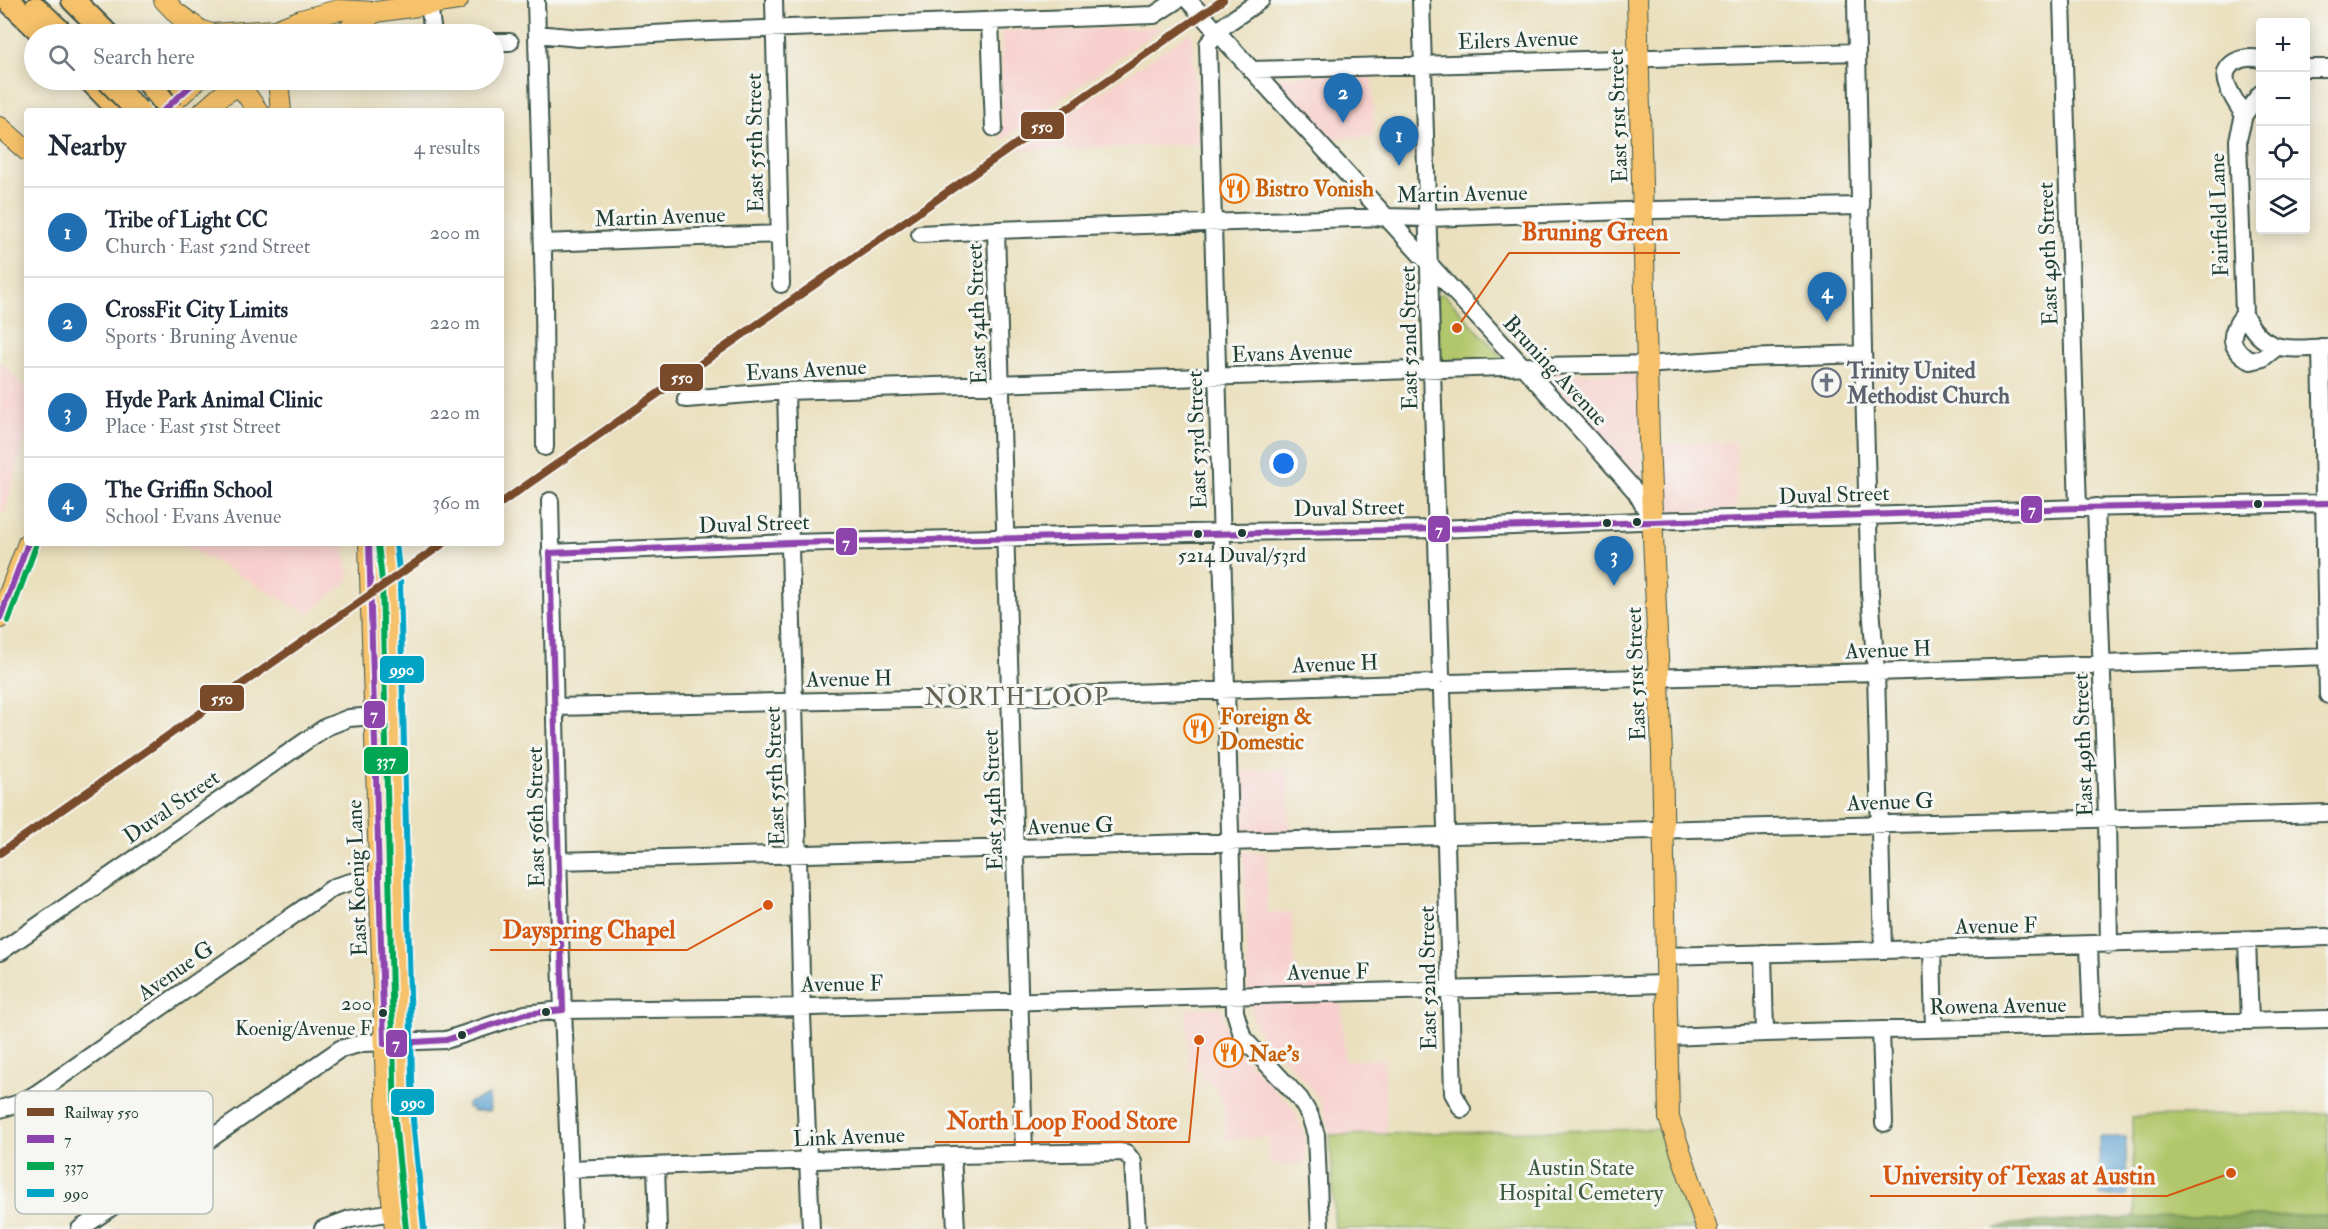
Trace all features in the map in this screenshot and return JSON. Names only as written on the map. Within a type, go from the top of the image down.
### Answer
[{"type":"highway","points":[[8,0],[33,24]]},
{"type":"highway","points":[[28,0],[53,24]]},
{"type":"highway","points":[[73,0],[97,24]]},
{"type":"highway","points":[[107,90],[118,108]]},
{"type":"highway","points":[[112,90],[134,108]]},
{"type":"highway","points":[[159,90],[169,108]]},
{"type":"main road","points":[[164,0],[188,24]]},
{"type":"main road","points":[[294,24],[338,10],[376,12],[458,0]]},
{"type":"main road","name":"East 51st Street","points":[[1637,0],[1652,521],[1664,829],[1670,1118],[1672,1130],[1707,1229]]},
{"type":"main road","points":[[357,24],[376,12]]},
{"type":"main road","points":[[178,14],[192,24]]},
{"type":"main road","points":[[178,14],[180,24]]},
{"type":"main road","points":[[136,108],[148,90]]},
{"type":"main road","points":[[166,108],[186,90]]},
{"type":"main road","points":[[207,108],[229,90]]},
{"type":"main road","points":[[245,90],[256,108]]},
{"type":"main road","points":[[279,90],[281,108]]},
{"type":"main road","points":[[0,128],[24,148]]},
{"type":"main road","points":[[0,618],[27,546]]},
{"type":"main road","name":"East Koenig Lane","points":[[369,546],[380,879],[393,1043]]},
{"type":"main road","name":"East Koenig Lane","points":[[387,546],[391,580],[393,1043],[389,1170],[400,1216],[415,1229]]},
{"type":"street","points":[[536,0],[543,243],[545,447]]},
{"type":"street","name":"East 55th Street","points":[[774,0],[781,284]]},
{"type":"street","points":[[538,41],[1154,15],[1177,0]]},
{"type":"street","name":"Bruning Avenue","points":[[1188,0],[1636,492],[1652,521]]},
{"type":"street","points":[[1217,32],[1261,0]]},
{"type":"street","name":"East 52nd Street","points":[[1421,0],[1453,1093],[1462,1108]]},
{"type":"street","points":[[1856,0],[1863,354],[1876,672],[1878,824],[1883,950]]},
{"type":"street","name":"East 49th Street","points":[[2062,0],[2078,508]]},
{"type":"street","points":[[429,4],[432,24]]},
{"type":"street","points":[[990,21],[993,128]]},
{"type":"street","name":"East 53rd Street","points":[[1217,32],[1208,44],[1234,995],[1236,1016],[1243,1038],[1306,1108],[1316,1135],[1320,1229]]},
{"type":"street","name":"Eilers Avenue","points":[[1251,70],[1857,52]]},
{"type":"street","points":[[2244,115],[2226,84],[2226,74],[2231,64],[2239,58],[2256,58]]},
{"type":"street","points":[[2310,68],[2328,68]]},
{"type":"street","name":"Fairfield Lane","points":[[2256,99],[2244,115],[2238,140],[2244,314],[2257,335],[2266,343],[2277,347]]},
{"type":"street","name":"Martin Avenue","points":[[920,234],[1385,217],[1429,218],[1643,210],[1861,206]]},
{"type":"street","name":"East 54th Street","points":[[996,230],[1024,1153]]},
{"type":"street","name":"Martin Avenue","points":[[543,243],[779,234]]},
{"type":"street","points":[[2244,314],[2232,334],[2233,344],[2239,354],[2251,361],[2263,358],[2277,347],[2325,347],[2328,695]]},
{"type":"street","name":"Evans Avenue","points":[[686,399],[786,391],[1521,366],[1648,364],[1863,354]]},
{"type":"street","name":"East 55th Street","points":[[786,391],[802,1007],[811,1229]]},
{"type":"street","name":"East 56th Street","points":[[549,501],[563,1010],[572,1229]]},
{"type":"street","name":"Duval Street","points":[[550,553],[790,543],[1437,529],[2096,507],[2326,503]]},
{"type":"street","name":"East 49th Street","points":[[2096,507],[2108,818],[2109,945]]},
{"type":"street","name":"Avenue H","points":[[555,707],[1011,697],[1659,676],[1876,672],[2328,656]]},
{"type":"street","name":"Duval Street","points":[[0,952],[326,727],[349,718],[375,716]]},
{"type":"street","name":"Avenue G","points":[[559,861],[1664,829],[2328,813]]},
{"type":"street","name":"Avenue G","points":[[40,1091],[319,896],[334,887],[351,882],[380,879]]},
{"type":"street","name":"Avenue F","points":[[1665,956],[2328,938]]},
{"type":"street","points":[[2247,940],[2250,1021]]},
{"type":"street","points":[[2089,946],[2092,1025]]},
{"type":"street","points":[[1932,948],[1934,1029]]},
{"type":"street","points":[[1763,953],[1765,1033]]},
{"type":"street","name":"Avenue F","points":[[213,1136],[331,1054],[352,1045],[446,1040],[525,1014],[563,1010],[1019,1002],[1666,984]]},
{"type":"street","name":"Rowena Avenue","points":[[1669,1037],[2328,1019]]},
{"type":"street","points":[[1881,1030],[1884,1123]]},
{"type":"street","name":"Avenue G","points":[[0,1109],[15,1104]]},
{"type":"street","name":"Link Avenue","points":[[569,1169],[952,1155],[1119,1152],[1130,1157],[1134,1169],[1137,1229]]},
{"type":"street","points":[[952,1155],[956,1229]]},
{"type":"street","points":[[656,1166],[658,1229]]},
{"type":"street","name":"Avenue F","points":[[80,1229],[102,1214]]},
{"type":"street","points":[[323,1229],[350,1219],[400,1216]]},
{"type":"shaded area","points":[[1163,27],[1002,141],[1001,31]]},
{"type":"shaded area","points":[[1192,31],[1198,144],[1014,151]]},
{"type":"shaded area","points":[[1372,72],[1374,137],[1330,138],[1279,84],[1281,77]]},
{"type":"shaded area","points":[[0,361],[24,388],[24,443],[4,514],[0,513]]},
{"type":"shaded area","points":[[1638,373],[1642,484],[1543,374]]},
{"type":"shaded area","points":[[1736,442],[1737,509],[1669,512],[1661,505],[1659,444]]},
{"type":"shaded area","points":[[186,546],[344,546],[350,580],[308,614]]},
{"type":"shaded area","points":[[1288,769],[1290,832],[1244,834],[1242,771]]},
{"type":"shaded area","points":[[1243,852],[1266,853],[1268,913],[1292,912],[1295,981],[1340,981],[1345,1061],[1384,1059],[1387,1133],[1330,1135],[1322,1105],[1308,1084],[1262,1036],[1254,1024],[1248,988]]},
{"type":"shaded area","points":[[1186,1008],[1222,1008],[1226,1030],[1238,1050],[1293,1108],[1305,1134],[1306,1160],[1304,1164],[1269,1166],[1268,1138],[1225,1139],[1224,1106],[1211,1082],[1203,1081],[1201,1071],[1189,1071]]},
{"type":"green space","points":[[1439,294],[1444,294],[1503,358],[1503,361],[1440,362],[1437,297]]},
{"type":"green space","points":[[2328,1113],[2328,1229],[2135,1229],[2132,1117]]},
{"type":"green space","name":"Austin State Hospital Cemetery","points":[[1658,1129],[1693,1229],[1335,1229],[1330,1135]]},
{"type":"green space","points":[[2328,1215],[2328,1229],[1994,1229],[2008,1224],[2128,1218]]},
{"type":"water","points":[[489,1095],[490,1111],[472,1111],[472,1108],[467,1108],[467,1103]]},
{"type":"water","points":[[2099,1137],[2126,1137],[2127,1196],[2100,1196]]},
{"type":"rail line","name":"550","points":[[504,501],[1223,0]]},
{"type":"rail line","name":"550","points":[[0,853],[440,546]]},
{"type":"transit line","name":"7","points":[[166,108],[186,90]]},
{"type":"transit line","name":"7","points":[[550,553],[791,543],[1437,529],[2078,508],[2328,503]]},
{"type":"transit line","name":"7","points":[[0,618],[27,546]]},
{"type":"transit line","name":"337","points":[[8,621],[36,546]]},
{"type":"transit line","name":"7","points":[[369,546],[384,1044],[446,1040],[525,1014],[563,1010]]},
{"type":"transit line","name":"337","points":[[378,546],[382,581],[395,1121],[406,1229]]},
{"type":"transit line","name":"990","points":[[396,546],[400,580],[413,1120],[424,1228]]},
{"type":"transit line","name":"7","points":[[550,553],[563,1010]]},
{"type":"place","name":"CrossFit City Limits","points":[[1343,123]]},
{"type":"place","name":"Tribe of Light CC","points":[[1399,166]]},
{"type":"place","name":"Bistro Vonish","points":[[1234,188]]},
{"type":"place","name":"The Griffin School","points":[[1827,322]]},
{"type":"place","name":"Bruning Green","points":[[1457,328]]},
{"type":"place","name":"Trinity United Methodist Church","points":[[1826,383]]},
{"type":"place","name":"5214 Duval/53rd","points":[[1242,533]]},
{"type":"place","name":"Hyde Park Animal Clinic","points":[[1614,586]]},
{"type":"place","name":"Foreign & Domestic","points":[[1199,729]]},
{"type":"place","name":"Dayspring Chapel","points":[[768,905]]},
{"type":"place","name":"200 Koenig/Avenue F","points":[[383,1013]]},
{"type":"place","name":"North Loop Food Store","points":[[1199,1040]]},
{"type":"place","name":"Nae's","points":[[1228,1053]]},
{"type":"place","name":"University of Texas at Austin","points":[[2231,1173]]},
{"type":"district","name":"NORTH LOOP","points":[[1017,697]]}]
